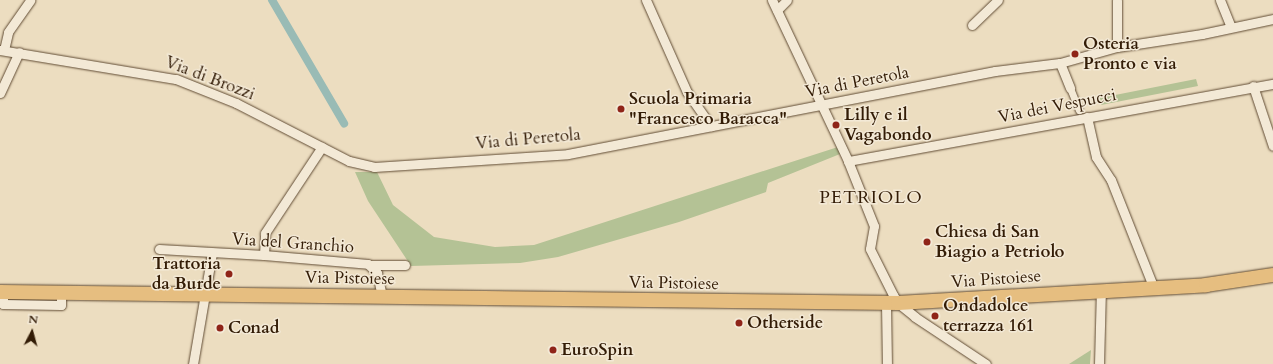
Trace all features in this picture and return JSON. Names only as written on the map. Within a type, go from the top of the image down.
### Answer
[{"type":"main road","name":"Via Pistoiese","points":[[1,290],[186,296],[200,293],[892,303],[1153,286],[1185,287],[1273,275]]},
{"type":"main road","name":"Via Pistoiese","points":[[1245,280],[1273,281]]},
{"type":"main road","name":"Via Pistoiese","points":[[1,290],[186,289],[200,293]]},
{"type":"street","points":[[2,50],[8,32],[30,0]]},
{"type":"street","points":[[646,0],[687,92],[711,126]]},
{"type":"street","points":[[772,0],[824,105],[874,226],[870,246],[892,303],[887,364]]},
{"type":"street","points":[[777,10],[788,0]]},
{"type":"street","points":[[972,25],[998,0]]},
{"type":"street","points":[[1116,0],[1117,47]]},
{"type":"street","points":[[1220,0],[1231,27]]},
{"type":"street","name":"Via di Peretola","points":[[374,167],[554,156],[995,71],[1060,63],[1117,47],[1273,19]]},
{"type":"street","name":"Via di Brozzi","points":[[2,50],[176,79],[236,102],[349,161],[374,167]]},
{"type":"street","points":[[0,94],[19,52]]},
{"type":"street","points":[[1060,63],[1079,110]]},
{"type":"street","name":"Via dei Vespucci","points":[[848,161],[1253,86],[1273,84]]},
{"type":"street","points":[[1253,86],[1273,146]]},
{"type":"street","points":[[1087,117],[1096,157],[1111,180],[1153,286]]},
{"type":"street","points":[[264,254],[265,233],[322,147]]},
{"type":"street","name":"Via del Granchio","points":[[159,249],[212,254],[264,254],[371,265],[405,265]]},
{"type":"street","name":"Via del Granchio","points":[[193,364],[200,293],[212,254]]},
{"type":"street","name":"Via del Granchio","points":[[371,265],[377,273],[382,296]]},
{"type":"street","points":[[1099,364],[1101,290]]},
{"type":"street","points":[[892,303],[986,364]]},
{"type":"green space","points":[[1196,79],[1198,86],[1101,105],[1100,98]]},
{"type":"green space","points":[[838,147],[840,154],[768,183],[766,192],[679,222],[558,257],[520,263],[411,266],[368,201],[355,172],[377,172],[393,205],[434,237],[495,247],[534,245]]},
{"type":"green space","points":[[1091,350],[1090,364],[1069,364]]},
{"type":"waterway","points":[[272,0],[344,123]]},
{"type":"place","name":"Osteria Pronto e via","points":[[1075,54]]},
{"type":"place","name":"Scuola Primaria \"Francesco Baracca\"","points":[[621,109]]},
{"type":"place","name":"Lilly e il Vagabondo","points":[[836,125]]},
{"type":"place","name":"Chiesa di San Biagio a Petriolo","points":[[927,242]]},
{"type":"place","name":"Trattoria da Burde","points":[[229,274]]},
{"type":"place","name":"Ondadolce terrazza 161","points":[[935,316]]},
{"type":"place","name":"Otherside","points":[[739,323]]},
{"type":"place","name":"Conad","points":[[220,328]]},
{"type":"place","name":"EuroSpin","points":[[553,350]]},
{"type":"district","name":"PETRIOLO","points":[[871,198]]}]
